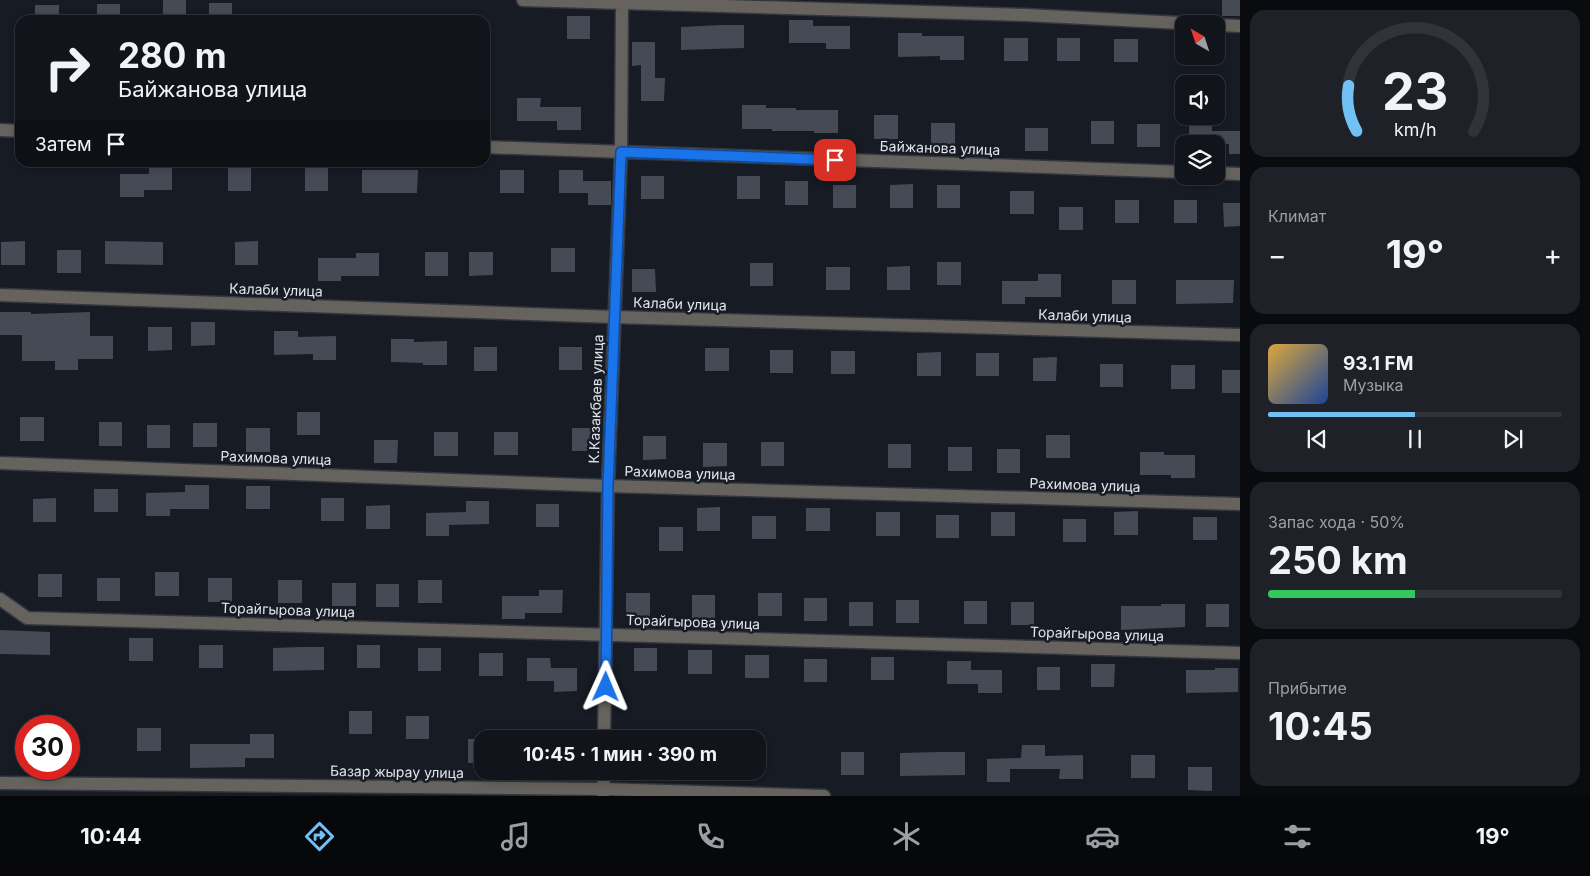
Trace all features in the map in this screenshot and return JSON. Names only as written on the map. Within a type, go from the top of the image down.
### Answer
[{"type":"street","points":[[523,0],[1026,15],[1175,23]]},
{"type":"street","name":"К.Казакбаев улица","points":[[604,730],[608,486],[621,152],[622,2]]},
{"type":"street","points":[[1225,25],[1240,26]]},
{"type":"street","points":[[0,130],[15,131]]},
{"type":"street","name":"Байжанова улица","points":[[490,147],[1175,172]]},
{"type":"street","points":[[1225,173],[1240,174]]},
{"type":"street","name":"Калаби улица","points":[[0,295],[614,317],[1240,335]]},
{"type":"street","name":"Рахимова улица","points":[[0,463],[608,486],[1240,504]]},
{"type":"street","name":"Торайгырова улица","points":[[0,599],[27,618],[1240,653]]},
{"type":"street","name":"Базар жырау улица","points":[[0,783],[824,796]]},
{"type":"building","points":[[163,0],[186,0],[186,15],[163,15]]},
{"type":"building","points":[[1222,0],[1240,0],[1240,16],[1222,15]]},
{"type":"building","points":[[209,3],[232,3],[232,15],[209,15]]},
{"type":"building","points":[[97,4],[120,4],[120,15],[97,15]]},
{"type":"building","points":[[35,5],[59,5],[59,15],[35,15]]},
{"type":"building","points":[[567,16],[590,16],[590,39],[567,39]]},
{"type":"building","points":[[789,20],[813,20],[813,26],[850,26],[850,49],[826,49],[826,43],[789,43]]},
{"type":"building","points":[[744,25],[744,48],[681,50],[681,27]]},
{"type":"building","points":[[898,33],[922,33],[922,36],[964,36],[964,60],[940,60],[940,56],[898,57]]},
{"type":"building","points":[[1004,38],[1028,38],[1028,61],[1004,61]]},
{"type":"building","points":[[1057,38],[1080,38],[1080,61],[1057,61]]},
{"type":"building","points":[[1114,39],[1138,39],[1138,62],[1114,62]]},
{"type":"building","points":[[632,42],[655,42],[655,78],[665,78],[664,101],[641,101],[641,65],[632,66]]},
{"type":"building","points":[[517,98],[541,98],[540,107],[581,107],[581,130],[557,130],[557,121],[517,121]]},
{"type":"building","points":[[742,105],[766,105],[766,108],[796,108],[796,110],[838,110],[838,133],[742,129]]},
{"type":"building","points":[[874,115],[898,115],[898,139],[874,139]]},
{"type":"building","points":[[1091,121],[1114,121],[1114,144],[1091,144]]},
{"type":"building","points":[[931,123],[955,123],[955,146],[931,147]]},
{"type":"building","points":[[1137,124],[1160,124],[1160,147],[1137,147]]},
{"type":"building","points":[[1189,126],[1212,126],[1212,131],[1240,131],[1240,154],[1229,154],[1229,144],[1225,144],[1225,135],[1189,135]]},
{"type":"building","points":[[1025,128],[1048,128],[1048,151],[1025,151]]},
{"type":"building","points":[[149,167],[172,167],[172,190],[144,190],[144,197],[120,197],[120,174],[149,174]]},
{"type":"building","points":[[228,167],[251,167],[251,191],[228,191]]},
{"type":"building","points":[[305,168],[328,168],[328,191],[305,191]]},
{"type":"building","points":[[362,170],[418,170],[417,193],[362,193]]},
{"type":"building","points":[[500,170],[524,170],[524,193],[500,193]]},
{"type":"building","points":[[559,170],[583,170],[583,181],[611,181],[611,205],[588,205],[588,193],[559,193]]},
{"type":"building","points":[[641,176],[664,176],[664,199],[641,199]]},
{"type":"building","points":[[737,176],[760,176],[760,199],[737,199]]},
{"type":"building","points":[[785,181],[808,181],[808,205],[785,205]]},
{"type":"building","points":[[913,184],[913,208],[890,208],[890,185]]},
{"type":"building","points":[[833,185],[856,185],[856,208],[833,208]]},
{"type":"building","points":[[937,185],[960,185],[960,208],[937,208]]},
{"type":"building","points":[[1010,191],[1034,191],[1034,214],[1010,214]]},
{"type":"building","points":[[1115,200],[1139,200],[1139,223],[1115,223]]},
{"type":"building","points":[[1174,200],[1197,200],[1197,223],[1174,223]]},
{"type":"building","points":[[1223,203],[1240,203],[1240,226],[1224,227]]},
{"type":"building","points":[[1059,207],[1083,207],[1083,230],[1059,230]]},
{"type":"building","points":[[25,241],[25,265],[1,265],[1,242]]},
{"type":"building","points":[[105,241],[163,242],[163,265],[105,264]]},
{"type":"building","points":[[258,241],[258,265],[235,265],[235,242]]},
{"type":"building","points":[[551,248],[575,248],[575,272],[551,272]]},
{"type":"building","points":[[57,250],[81,250],[81,273],[57,273]]},
{"type":"building","points":[[425,252],[448,252],[448,276],[425,276]]},
{"type":"building","points":[[469,252],[493,252],[493,275],[469,276]]},
{"type":"building","points":[[356,253],[379,253],[379,276],[341,276],[341,281],[318,281],[318,258],[356,258]]},
{"type":"building","points":[[937,262],[961,262],[961,285],[937,285]]},
{"type":"building","points":[[750,263],[773,263],[773,286],[750,286]]},
{"type":"building","points":[[910,266],[910,290],[887,290],[887,267]]},
{"type":"building","points":[[826,267],[850,267],[850,290],[826,290]]},
{"type":"building","points":[[632,269],[655,269],[656,292],[632,292]]},
{"type":"building","points":[[1038,274],[1061,274],[1061,297],[1025,297],[1025,304],[1002,304],[1002,281],[1038,281]]},
{"type":"building","points":[[1112,280],[1136,280],[1136,304],[1112,304]]},
{"type":"building","points":[[1176,280],[1234,280],[1233,303],[1176,304]]},
{"type":"building","points":[[0,312],[31,312],[31,314],[90,312],[90,336],[113,336],[113,359],[78,359],[78,370],[55,370],[55,361],[22,361],[22,335],[0,335]]},
{"type":"building","points":[[191,322],[215,322],[215,345],[191,346]]},
{"type":"building","points":[[148,327],[172,327],[172,350],[148,351]]},
{"type":"building","points":[[274,331],[298,331],[298,337],[336,336],[336,360],[313,360],[313,354],[274,355]]},
{"type":"building","points":[[391,339],[414,339],[414,342],[447,341],[447,365],[391,362]]},
{"type":"building","points":[[474,347],[497,347],[497,371],[474,371]]},
{"type":"building","points":[[559,347],[582,347],[582,370],[559,370]]},
{"type":"building","points":[[705,348],[729,348],[729,371],[705,371]]},
{"type":"building","points":[[770,350],[793,350],[793,373],[770,373]]},
{"type":"building","points":[[831,351],[855,351],[855,374],[831,374]]},
{"type":"building","points":[[941,352],[941,376],[917,376],[917,353]]},
{"type":"building","points":[[976,353],[999,353],[999,376],[976,376]]},
{"type":"building","points":[[1057,357],[1056,381],[1033,381],[1033,358]]},
{"type":"building","points":[[1100,364],[1123,364],[1123,387],[1100,387]]},
{"type":"building","points":[[1171,365],[1195,365],[1195,389],[1171,389]]},
{"type":"building","points":[[1222,370],[1240,370],[1240,393],[1222,393]]},
{"type":"building","points":[[297,412],[320,412],[320,435],[297,435]]},
{"type":"building","points":[[20,417],[44,417],[44,441],[20,441]]},
{"type":"building","points":[[99,422],[122,422],[122,446],[99,446]]},
{"type":"building","points":[[193,423],[217,423],[217,447],[193,447]]},
{"type":"building","points":[[147,425],[170,425],[170,448],[147,448]]},
{"type":"building","points":[[246,428],[270,428],[270,452],[246,452]]},
{"type":"building","points":[[572,428],[595,428],[595,451],[572,451]]},
{"type":"building","points":[[434,432],[458,432],[458,456],[434,456]]},
{"type":"building","points":[[494,432],[518,432],[518,455],[494,455]]},
{"type":"building","points":[[1046,435],[1070,435],[1070,458],[1046,458]]},
{"type":"building","points":[[643,436],[666,436],[666,459],[643,460]]},
{"type":"building","points":[[374,440],[398,440],[397,463],[374,463]]},
{"type":"building","points":[[761,442],[784,442],[784,466],[761,466]]},
{"type":"building","points":[[703,443],[727,443],[727,466],[703,467]]},
{"type":"building","points":[[888,444],[911,444],[911,468],[888,468]]},
{"type":"building","points":[[948,447],[972,447],[972,471],[948,471]]},
{"type":"building","points":[[997,449],[1020,449],[1020,473],[997,473]]},
{"type":"building","points":[[1140,452],[1164,452],[1164,455],[1195,455],[1195,478],[1171,478],[1171,475],[1140,475]]},
{"type":"building","points":[[185,485],[209,485],[209,509],[170,509],[170,516],[146,516],[146,493],[185,492]]},
{"type":"building","points":[[246,486],[270,486],[270,509],[246,509]]},
{"type":"building","points":[[94,489],[118,489],[118,512],[94,512]]},
{"type":"building","points":[[56,498],[56,522],[33,522],[33,499]]},
{"type":"building","points":[[321,498],[344,498],[344,521],[321,521]]},
{"type":"building","points":[[466,501],[489,501],[489,524],[449,525],[449,536],[426,536],[426,513],[466,512]]},
{"type":"building","points":[[536,504],[559,504],[559,527],[536,527]]},
{"type":"building","points":[[390,505],[390,529],[366,529],[366,506]]},
{"type":"building","points":[[720,507],[720,531],[697,531],[697,508]]},
{"type":"building","points":[[806,508],[830,508],[830,531],[806,531]]},
{"type":"building","points":[[1138,511],[1138,535],[1114,535],[1114,512]]},
{"type":"building","points":[[876,512],[900,512],[900,536],[876,536]]},
{"type":"building","points":[[991,512],[1015,512],[1015,536],[991,536]]},
{"type":"building","points":[[936,515],[959,515],[959,538],[936,538]]},
{"type":"building","points":[[752,516],[776,516],[776,539],[752,539]]},
{"type":"building","points":[[1193,517],[1217,517],[1217,540],[1193,540]]},
{"type":"building","points":[[1063,519],[1086,519],[1086,542],[1063,542]]},
{"type":"building","points":[[659,527],[683,527],[683,551],[659,551]]},
{"type":"building","points":[[155,572],[179,572],[179,596],[155,596]]},
{"type":"building","points":[[38,574],[62,574],[62,597],[38,597]]},
{"type":"building","points":[[97,578],[120,578],[120,601],[97,601]]},
{"type":"building","points":[[208,578],[232,578],[232,602],[208,602]]},
{"type":"building","points":[[278,580],[302,580],[302,603],[278,603]]},
{"type":"building","points":[[418,580],[442,580],[442,603],[418,603]]},
{"type":"building","points":[[332,583],[356,583],[356,606],[332,606]]},
{"type":"building","points":[[376,584],[399,584],[399,607],[376,607]]},
{"type":"building","points":[[539,590],[563,590],[562,613],[525,613],[525,619],[502,619],[502,596],[539,596]]},
{"type":"building","points":[[626,593],[650,593],[650,617],[626,617]]},
{"type":"building","points":[[758,593],[782,593],[782,616],[758,616]]},
{"type":"building","points":[[692,595],[715,595],[715,618],[692,618]]},
{"type":"building","points":[[804,598],[827,598],[827,621],[804,621]]},
{"type":"building","points":[[896,600],[919,600],[919,623],[896,623]]},
{"type":"building","points":[[964,601],[987,601],[987,624],[964,624]]},
{"type":"building","points":[[849,602],[873,602],[873,626],[849,626]]},
{"type":"building","points":[[1011,602],[1034,602],[1034,625],[1011,625]]},
{"type":"building","points":[[1161,604],[1185,604],[1185,627],[1121,630],[1121,606],[1161,606]]},
{"type":"building","points":[[1206,604],[1229,604],[1229,627],[1206,627]]},
{"type":"building","points":[[0,630],[50,632],[50,655],[0,654]]},
{"type":"building","points":[[129,638],[153,638],[153,661],[129,661]]},
{"type":"building","points":[[199,645],[223,645],[223,668],[199,668]]},
{"type":"building","points":[[357,645],[380,645],[380,668],[357,668]]},
{"type":"building","points":[[324,647],[324,670],[273,671],[273,648]]},
{"type":"building","points":[[418,648],[441,648],[441,671],[418,671]]},
{"type":"building","points":[[634,648],[657,648],[657,671],[634,671]]},
{"type":"building","points":[[688,650],[712,650],[712,674],[688,674]]},
{"type":"building","points":[[479,653],[503,653],[503,676],[479,676]]},
{"type":"building","points":[[745,655],[769,655],[769,678],[745,678]]},
{"type":"building","points":[[871,657],[894,657],[894,680],[871,680]]},
{"type":"building","points":[[527,658],[550,658],[551,668],[577,668],[577,691],[554,692],[554,681],[527,681]]},
{"type":"building","points":[[804,659],[827,659],[827,682],[804,682]]},
{"type":"building","points":[[947,661],[971,661],[971,670],[1002,670],[1002,693],[978,693],[978,684],[947,684]]},
{"type":"building","points":[[1091,664],[1115,664],[1114,687],[1091,687]]},
{"type":"building","points":[[1037,667],[1060,667],[1060,690],[1037,690]]},
{"type":"building","points":[[1215,668],[1238,668],[1238,692],[1186,693],[1186,670],[1215,670]]},
{"type":"building","points":[[349,711],[372,711],[372,734],[349,734]]},
{"type":"building","points":[[406,716],[429,716],[429,739],[406,739]]},
{"type":"building","points":[[137,728],[161,728],[161,751],[137,751]]},
{"type":"building","points":[[250,734],[274,734],[274,758],[245,758],[245,767],[190,768],[190,744],[250,744]]},
{"type":"building","points":[[468,739],[474,739],[474,763],[468,763]]},
{"type":"building","points":[[1022,745],[1045,745],[1045,756],[1083,755],[1083,779],[1059,779],[1060,769],[1010,769],[1010,782],[987,782],[987,759],[1021,758]]},
{"type":"building","points":[[841,752],[864,752],[864,775],[841,775]]},
{"type":"building","points":[[965,752],[965,775],[900,776],[900,753]]},
{"type":"building","points":[[1131,755],[1155,755],[1155,778],[1131,778]]},
{"type":"building","points":[[1188,767],[1212,767],[1212,791],[1188,790]]},
{"type":"route","points":[[606,687],[608,486],[621,152],[835,160]]}]
